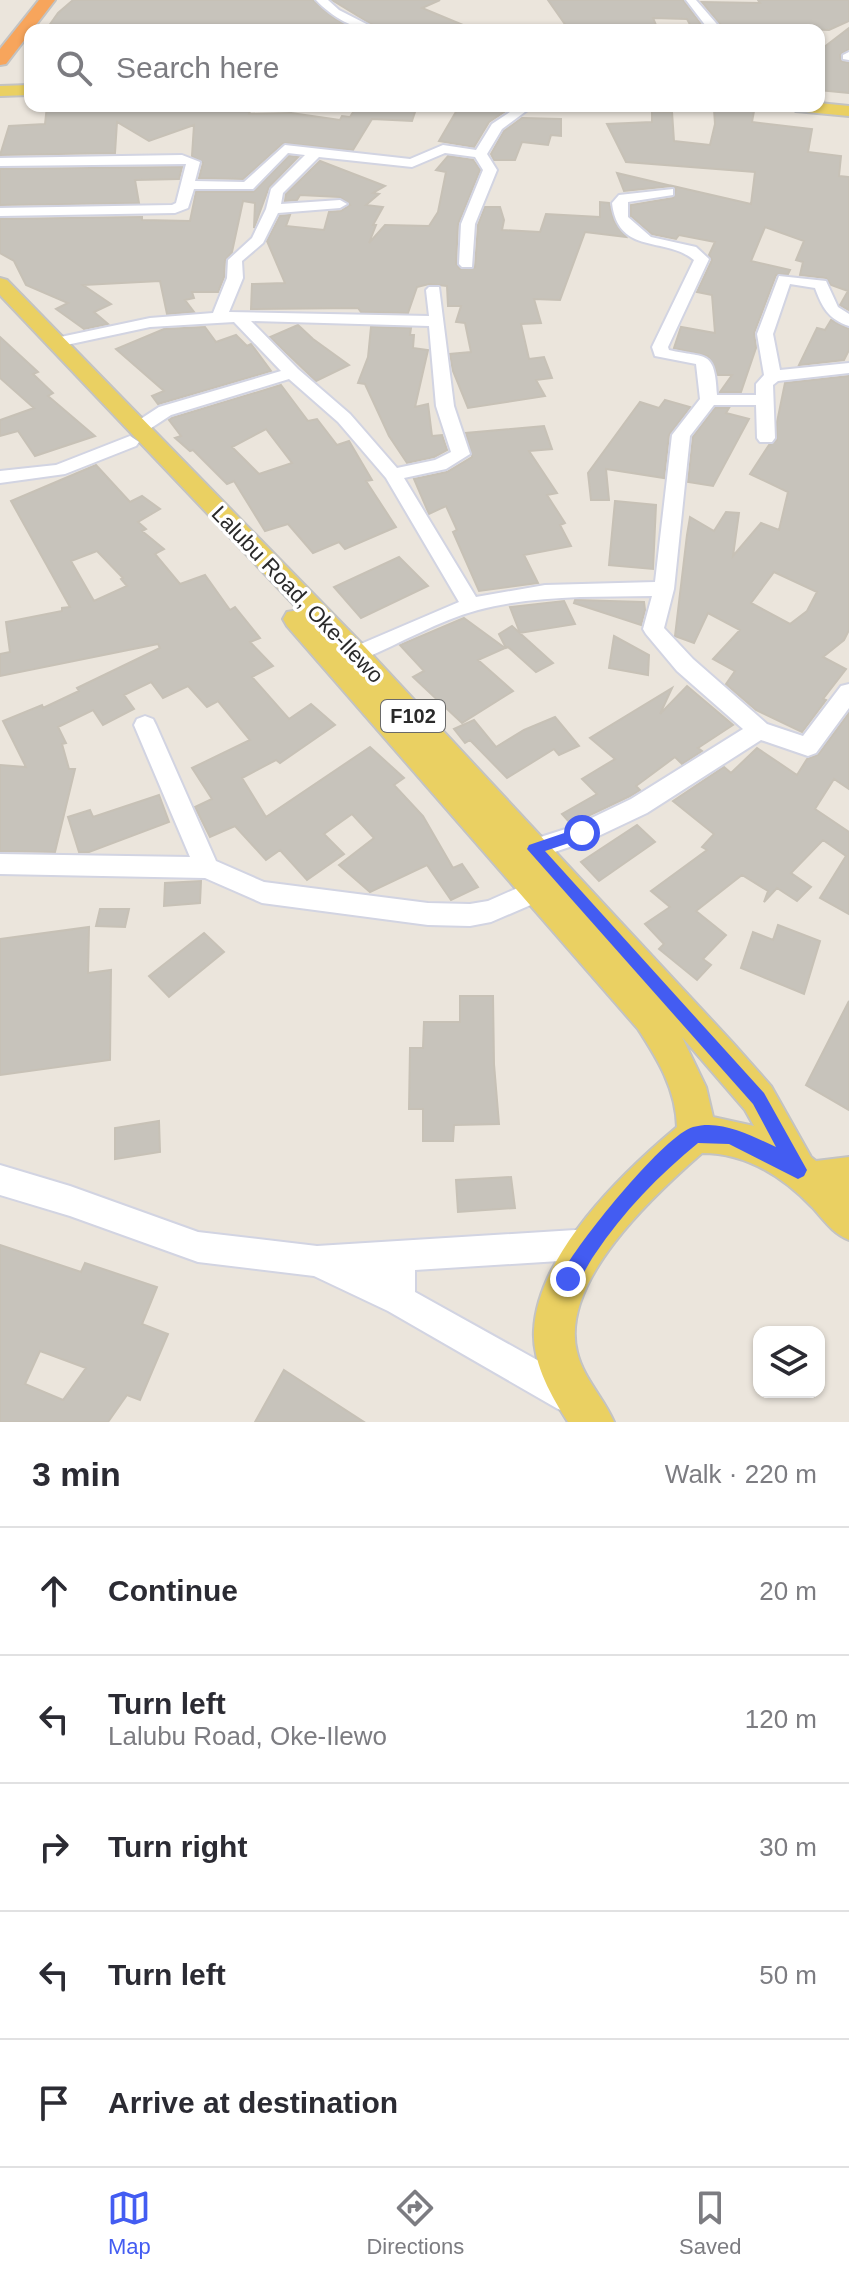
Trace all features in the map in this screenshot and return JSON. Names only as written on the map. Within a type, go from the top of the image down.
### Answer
[{"type":"highway","points":[[0,73],[35,0]]},
{"type":"highway","points":[[0,44],[47,0]]},
{"type":"highway","points":[[0,60],[27,17],[59,0]]},
{"type":"main road","points":[[0,73],[24,75]]},
{"type":"main road","points":[[0,91],[24,90]]},
{"type":"main road","points":[[825,105],[849,110]]},
{"type":"main road","points":[[825,108],[849,110]]},
{"type":"main road","name":"Lalubu Road, Oke-Ilewo","points":[[0,284],[57,342],[134,435],[642,1007],[685,1075],[696,1107],[695,1135]]},
{"type":"main road","name":"Lalubu Road, Oke-Ilewo","points":[[0,303],[356,654],[758,1098],[805,1175]]},
{"type":"main road","points":[[586,1412],[560,1364],[553,1329],[568,1279],[591,1244],[651,1171],[695,1135]]},
{"type":"main road","name":"F102","points":[[695,1135],[730,1136],[773,1155],[805,1175],[849,1221]]},
{"type":"main road","points":[[805,1175],[849,1176]]},
{"type":"street","points":[[321,0],[335,12],[360,24]]},
{"type":"street","points":[[691,0],[710,24]]},
{"type":"street","points":[[480,154],[497,127],[518,112]]},
{"type":"street","points":[[188,185],[248,186],[285,149],[412,163],[443,149],[480,154]]},
{"type":"street","points":[[219,318],[235,278],[235,260],[258,240],[273,209],[276,192],[316,152]]},
{"type":"street","points":[[467,264],[468,224],[490,170],[480,154]]},
{"type":"street","points":[[0,162],[182,159],[193,162],[183,205],[175,209],[0,212]]},
{"type":"street","points":[[668,192],[624,198],[619,203],[621,219],[646,240],[700,255],[702,259],[660,347],[661,353],[667,355],[694,356],[703,361],[708,369],[709,400],[681,435],[664,589],[653,629],[685,665],[759,730],[808,747],[849,692]]},
{"type":"street","points":[[273,209],[340,204]]},
{"type":"street","points":[[773,376],[765,334],[784,279],[821,284],[831,310],[849,321]]},
{"type":"street","points":[[393,475],[440,465],[461,454],[445,406],[434,290]]},
{"type":"street","points":[[57,342],[134,322],[219,318],[435,321]]},
{"type":"street","points":[[239,318],[292,373],[344,418],[393,475],[471,605]]},
{"type":"street","points":[[766,438],[764,384],[773,376],[849,368]]},
{"type":"street","points":[[0,477],[59,470],[134,435],[165,411],[292,373]]},
{"type":"street","points":[[709,400],[764,400]]},
{"type":"street","points":[[356,654],[471,605],[497,598],[579,590],[664,589]]},
{"type":"street","points":[[145,725],[207,868]]},
{"type":"street","points":[[534,849],[582,833],[639,806],[759,730]]},
{"type":"street","points":[[0,864],[207,868],[262,892],[428,914],[470,915],[491,911],[538,890]]},
{"type":"street","points":[[0,1180],[70,1201],[198,1247],[317,1261],[591,1244]]},
{"type":"street","points":[[399,1300],[400,1257]]},
{"type":"street","points":[[317,1261],[399,1300],[586,1412]]},
{"type":"building","points":[[73,0],[313,0],[345,24],[50,24]]},
{"type":"building","points":[[332,0],[440,0],[422,8],[461,24],[371,24]]},
{"type":"building","points":[[548,0],[683,0],[701,24],[690,24],[687,19],[653,18],[656,24],[565,24]]},
{"type":"building","points":[[758,0],[849,0],[849,21],[829,30],[825,30],[825,24],[720,24],[702,2],[760,3]]},
{"type":"building","points":[[849,28],[849,49],[840,55],[841,61],[849,63],[849,93],[825,91],[825,46]]},
{"type":"building","points":[[46,112],[291,113],[340,120],[342,116],[350,117],[353,112],[415,112],[412,121],[372,119],[353,150],[283,143],[243,179],[199,178],[203,163],[192,156],[194,125],[149,141],[117,122],[115,153],[0,155],[9,126],[45,124]]},
{"type":"building","points":[[456,112],[504,112],[489,122],[474,147],[439,141]]},
{"type":"building","points":[[652,112],[672,112],[674,141],[710,145],[714,112],[754,112],[752,122],[812,129],[808,152],[841,156],[839,176],[849,177],[849,310],[840,305],[848,291],[831,285],[826,278],[800,275],[803,262],[796,260],[804,241],[765,227],[751,261],[790,270],[788,274],[776,275],[754,333],[756,348],[741,392],[720,392],[732,375],[718,375],[708,356],[674,348],[681,327],[715,333],[712,295],[697,292],[712,260],[709,255],[715,242],[679,235],[676,239],[652,234],[631,216],[631,205],[673,198],[676,189],[673,186],[751,204],[755,172],[626,162],[607,124],[652,122]]},
{"type":"building","points":[[522,118],[561,119],[561,136],[551,135],[548,145],[522,142],[515,160],[494,160],[491,154],[504,131]]},
{"type":"building","points":[[289,156],[298,157],[269,187],[254,228],[255,203],[243,201],[232,252],[225,260],[224,277],[218,292],[192,292],[194,298],[185,300],[194,312],[167,314],[160,281],[83,285],[111,304],[94,312],[108,324],[84,329],[56,309],[68,303],[26,285],[14,261],[0,253],[0,219],[142,217],[142,220],[190,221],[196,192],[253,192]]},
{"type":"building","points":[[448,156],[473,160],[480,170],[458,224],[456,264],[460,269],[475,267],[478,225],[485,207],[500,207],[504,220],[502,230],[540,232],[546,214],[600,217],[600,202],[609,203],[614,221],[626,237],[585,232],[560,300],[534,299],[541,323],[521,324],[529,359],[544,357],[552,378],[536,380],[545,396],[468,408],[453,371],[450,354],[471,352],[465,323],[456,322],[461,306],[448,306],[447,286],[429,284],[417,287],[408,313],[361,312],[358,308],[251,309],[252,284],[285,283],[267,241],[280,216],[290,215],[286,226],[324,230],[329,212],[341,211],[350,205],[340,197],[300,195],[297,200],[285,201],[286,194],[320,161],[385,186],[373,193],[379,194],[366,205],[383,207],[373,225],[376,225],[369,243],[385,225],[429,226],[438,212],[446,172],[436,170]]},
{"type":"building","points":[[182,167],[179,179],[135,180],[139,203],[0,205],[0,169]]},
{"type":"building","points":[[617,173],[672,186],[624,191]]},
{"type":"building","points":[[831,320],[849,329],[849,350],[844,360],[799,365],[817,328],[825,330]]},
{"type":"building","points":[[298,325],[349,365],[316,381],[270,337]]},
{"type":"building","points":[[205,327],[216,342],[236,335],[247,346],[251,344],[271,371],[158,404],[152,396],[164,391],[116,349],[164,329]]},
{"type":"building","points":[[371,327],[411,328],[413,348],[428,350],[415,407],[428,404],[432,436],[442,435],[447,450],[434,457],[407,463],[389,436],[365,384],[358,383],[368,357]]},
{"type":"building","points":[[0,337],[38,372],[33,374],[53,393],[48,396],[95,436],[35,456],[18,431],[0,436],[0,420],[34,408],[0,378]]},
{"type":"building","points":[[849,376],[849,630],[844,640],[823,657],[846,669],[802,732],[756,710],[726,684],[735,671],[713,659],[740,630],[708,613],[694,643],[675,636],[690,517],[714,531],[726,512],[739,513],[733,556],[761,523],[779,530],[788,492],[750,474],[769,445],[777,440],[777,422],[785,383]],"holes":[[[774,572],[817,592],[807,611],[790,624],[751,603]]]},
{"type":"building","points":[[281,385],[308,421],[317,419],[337,445],[349,441],[372,480],[366,481],[396,527],[345,549],[339,542],[313,553],[288,524],[265,531],[234,481],[227,484],[193,450],[190,451],[175,438],[181,436],[169,420]],"holes":[[[266,429],[292,463],[259,474],[232,447]]]},
{"type":"building","points":[[665,400],[690,407],[669,435],[664,478],[606,469],[609,500],[591,500],[588,473],[640,402],[659,408]]},
{"type":"building","points":[[715,408],[729,408],[726,413],[749,419],[713,486],[688,482],[693,437]]},
{"type":"building","points":[[544,426],[552,449],[529,451],[557,493],[547,495],[565,523],[560,525],[571,546],[524,555],[538,583],[479,591],[453,532],[457,530],[446,506],[429,514],[414,479],[447,472],[472,457],[466,433]]},
{"type":"building","points":[[96,465],[130,502],[142,496],[160,509],[138,522],[146,529],[142,531],[164,549],[155,554],[180,584],[205,575],[230,610],[235,607],[260,638],[250,642],[273,666],[252,677],[289,719],[311,704],[335,725],[280,763],[276,760],[242,778],[266,817],[370,747],[404,778],[394,785],[423,816],[453,868],[462,864],[478,887],[451,900],[427,865],[370,892],[339,865],[374,838],[352,814],[324,834],[344,854],[307,880],[280,850],[266,860],[235,826],[210,837],[195,807],[212,799],[192,768],[250,740],[218,701],[207,707],[188,686],[163,698],[151,682],[124,695],[134,709],[103,725],[93,710],[58,727],[66,743],[62,744],[69,769],[75,769],[55,852],[0,851],[0,765],[26,767],[3,721],[42,705],[43,708],[160,648],[158,644],[0,676],[0,654],[10,652],[6,622],[70,607],[11,501]],"holes":[[[97,551],[127,586],[94,601],[71,561]]]},
{"type":"building","points":[[615,501],[656,505],[653,569],[609,565]]},
{"type":"building","points":[[399,557],[428,586],[361,618],[334,587]]},
{"type":"building","points":[[575,600],[644,602],[645,610],[641,625],[574,603]]},
{"type":"building","points":[[564,601],[575,624],[520,633],[510,607]]},
{"type":"building","points":[[464,618],[505,648],[478,660],[513,691],[462,723],[413,677],[424,671],[400,645]]},
{"type":"building","points":[[512,626],[553,663],[536,672],[506,648],[499,634]]},
{"type":"building","points":[[614,636],[649,655],[648,675],[609,668]]},
{"type":"building","points":[[687,686],[733,725],[698,748],[702,751],[682,764],[675,757],[636,786],[640,790],[571,824],[562,814],[597,794],[582,779],[615,759],[590,738],[672,688],[660,714]]},
{"type":"building","points":[[849,713],[849,789],[834,779],[815,809],[849,832],[849,914],[820,898],[846,856],[823,840],[791,873],[811,887],[797,901],[777,888],[764,902],[768,891],[742,875],[696,911],[726,935],[703,959],[711,965],[697,980],[659,949],[664,944],[645,924],[670,907],[651,891],[707,850],[702,847],[714,834],[673,801],[724,767],[731,773],[757,748],[797,775],[807,759],[818,755]]},
{"type":"building","points":[[555,717],[579,746],[559,755],[554,749],[507,778],[470,740],[465,743],[454,729],[474,720],[496,747],[524,730]]},
{"type":"building","points":[[159,795],[169,822],[89,852],[79,852],[68,817],[90,810],[93,817]]},
{"type":"building","points":[[637,825],[655,842],[599,881],[581,862]]},
{"type":"building","points":[[201,881],[200,903],[164,906],[165,883]]},
{"type":"building","points":[[100,909],[129,909],[125,927],[96,926]]},
{"type":"building","points":[[778,925],[820,941],[804,994],[741,968],[753,932],[773,940]]},
{"type":"building","points":[[89,927],[88,973],[111,970],[110,1060],[0,1075],[0,939]]},
{"type":"building","points":[[204,933],[224,952],[169,997],[149,976]]},
{"type":"building","points":[[460,996],[493,996],[499,1124],[454,1125],[453,1141],[423,1141],[423,1109],[409,1109],[410,1048],[423,1048],[424,1022],[460,1022]]},
{"type":"building","points":[[849,1001],[849,1110],[806,1085]]},
{"type":"building","points":[[159,1121],[160,1152],[115,1159],[115,1128]]},
{"type":"building","points":[[511,1177],[515,1208],[458,1212],[456,1180]]},
{"type":"building","points":[[0,1245],[81,1272],[85,1263],[157,1287],[142,1324],[168,1334],[140,1400],[127,1395],[108,1422],[0,1422]],"holes":[[[40,1351],[86,1368],[63,1400],[25,1384]]]},
{"type":"building","points":[[284,1370],[364,1422],[255,1422]]},
{"type":"route","points":[[568,1279],[591,1244],[651,1171],[695,1135],[713,1133],[730,1136],[798,1170],[758,1098],[534,849],[582,833]]}]
